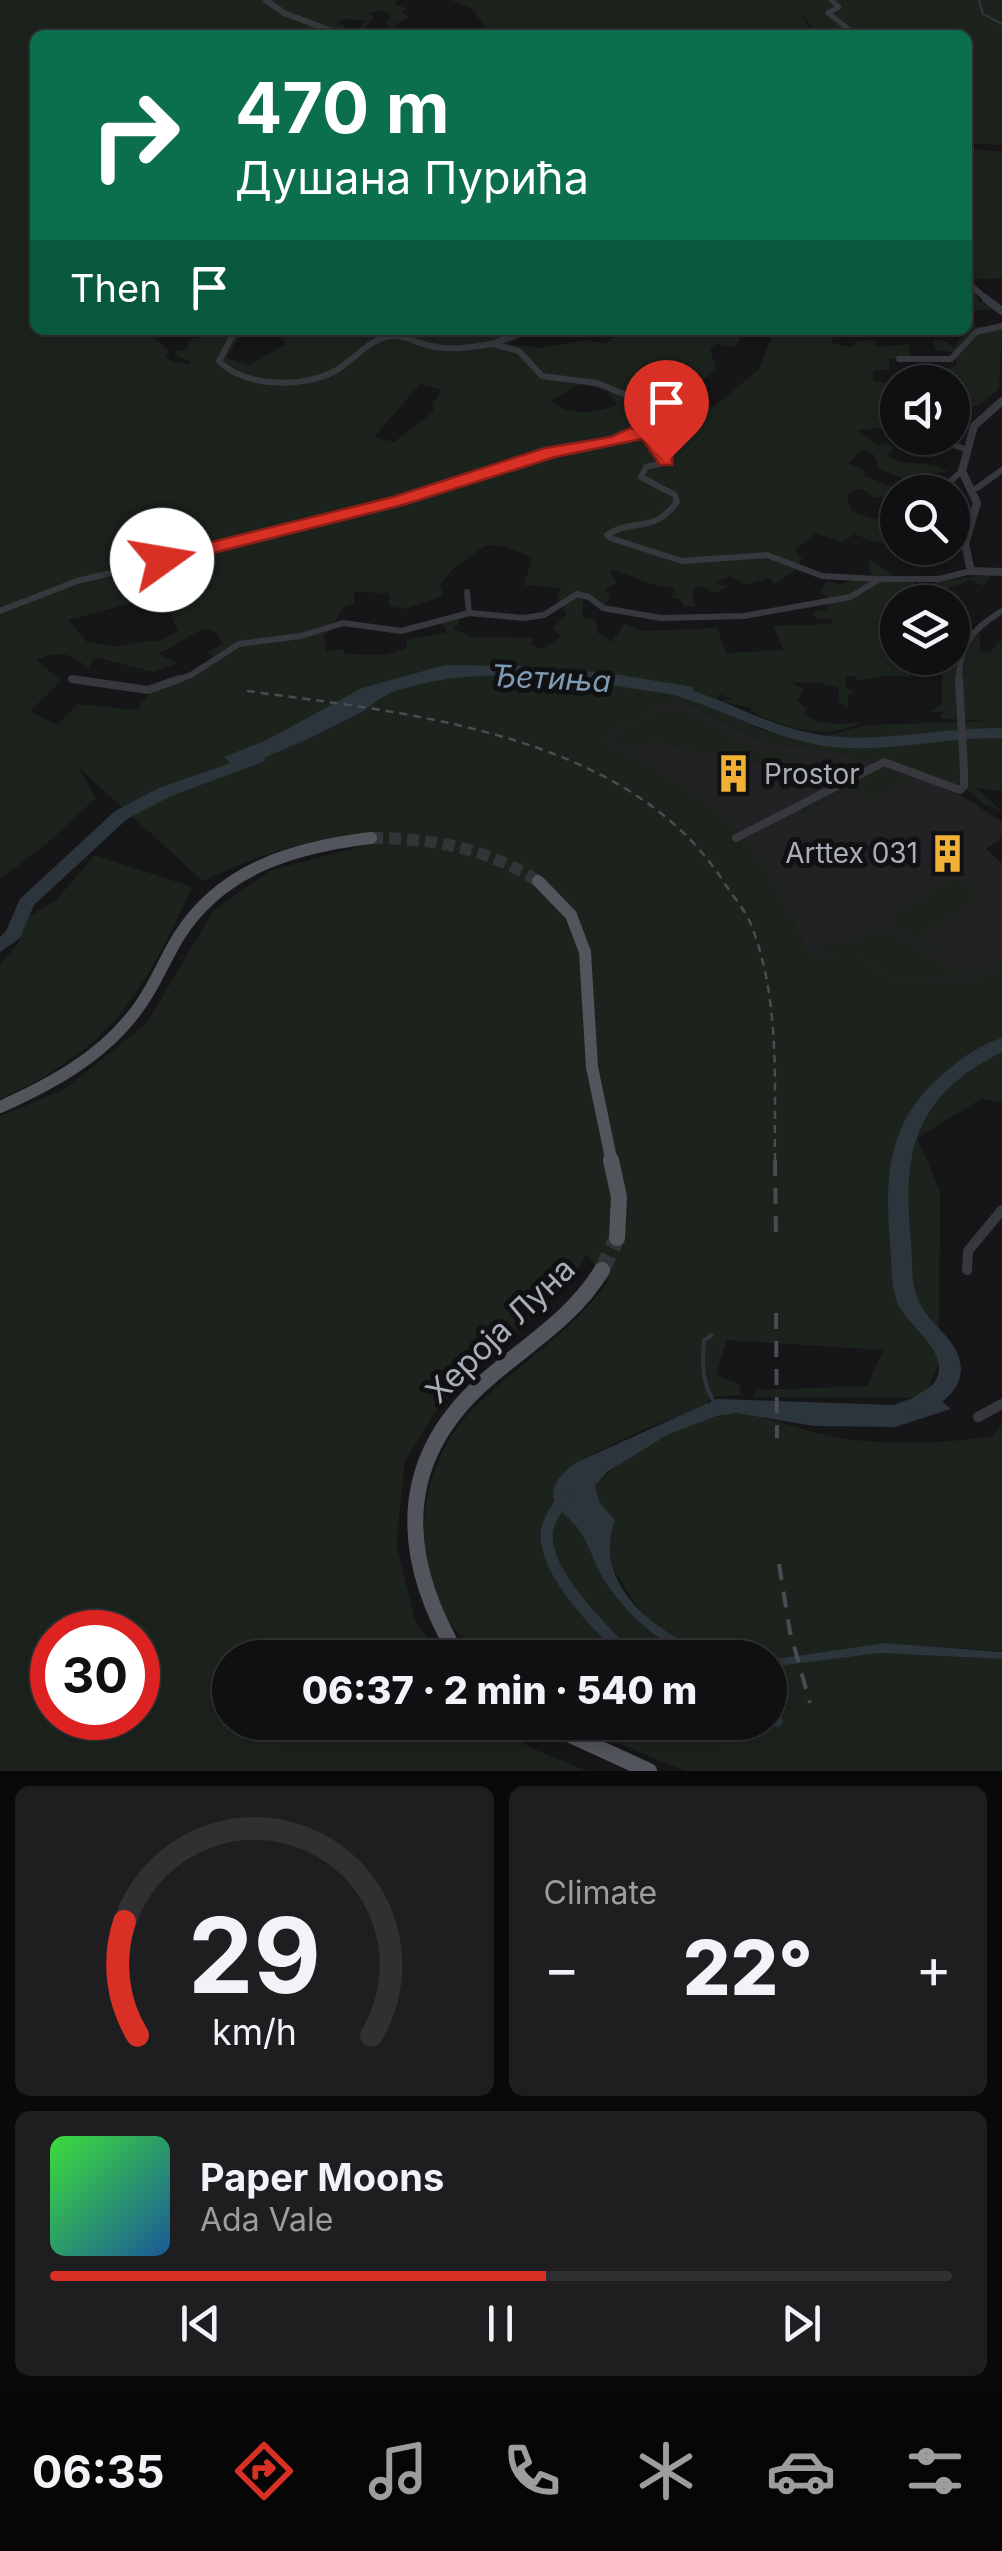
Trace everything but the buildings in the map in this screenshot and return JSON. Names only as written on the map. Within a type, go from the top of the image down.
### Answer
[{"type":"main road","points":[[0,1108],[70,1071],[118,1033],[148,995],[184,928],[214,894],[256,867],[287,854],[333,842],[371,838]]},
{"type":"main road","points":[[538,881],[571,915],[585,952],[592,1067],[619,1197],[617,1238]]},
{"type":"main road","name":"Хероја Луна","points":[[448,1640],[431,1610],[413,1548],[413,1507],[426,1456],[463,1402],[575,1307],[602,1270]]},
{"type":"main road","points":[[581,1740],[649,1771]]},
{"type":"street","points":[[266,0],[312,30]]},
{"type":"street","points":[[831,0],[838,7],[828,14],[849,30]]},
{"type":"street","points":[[972,285],[988,303],[1002,311]]},
{"type":"street","points":[[972,334],[1002,326]]},
{"type":"street","points":[[233,335],[219,361],[223,366],[266,382],[292,384],[318,381],[340,369],[369,344],[386,337],[401,336],[434,347],[492,344],[516,335]]},
{"type":"street","points":[[900,359],[952,359],[969,335]]},
{"type":"street","points":[[492,344],[518,352],[526,368],[547,379],[594,382],[628,396],[648,434],[667,458],[663,463],[646,466],[641,476],[675,495],[677,502],[646,530],[614,529],[608,534],[610,538],[682,561],[767,555],[822,576],[939,580],[971,571],[1002,572]]},
{"type":"street","points":[[970,438],[974,426],[1002,402]]},
{"type":"street","points":[[0,610],[78,580],[281,533],[454,485],[552,452],[616,442],[630,433],[648,434]]},
{"type":"street","points":[[957,475],[965,455]]},
{"type":"street","points":[[978,488],[1002,470]]},
{"type":"street","points":[[962,471],[978,488],[982,507],[964,546],[971,571]]},
{"type":"street","points":[[71,679],[148,690],[191,675],[239,644],[301,636],[343,623],[401,631],[469,614],[523,618],[544,615],[577,594],[589,596],[603,608],[647,616],[744,616],[850,598],[880,579]]},
{"type":"street","points":[[467,592],[469,614]]},
{"type":"street","points":[[736,838],[884,762],[960,790],[964,786],[965,752],[961,650],[966,639],[1002,612]]},
{"type":"street","points":[[966,1270],[968,1251],[1002,1210]]},
{"type":"street","points":[[978,1417],[1002,1404]]},
{"type":"shaded area","points":[[0,0],[396,0],[396,5],[406,8],[402,12],[410,17],[391,27],[384,22],[392,16],[384,11],[369,12],[374,16],[365,28],[375,30],[360,29],[365,20],[343,19],[337,24],[346,25],[340,30],[30,30],[30,335],[159,335],[155,338],[170,352],[166,356],[171,362],[189,364],[192,362],[175,355],[193,339],[240,335],[226,358],[250,365],[285,344],[280,335],[528,335],[508,344],[540,348],[587,340],[606,344],[615,335],[742,335],[734,348],[717,344],[710,349],[716,369],[685,398],[712,408],[759,369],[773,335],[833,335],[832,343],[852,347],[856,341],[872,340],[878,347],[909,344],[909,356],[889,359],[889,365],[880,365],[880,370],[873,371],[873,380],[880,382],[880,429],[857,430],[880,445],[880,455],[948,472],[894,475],[880,469],[873,454],[862,450],[848,463],[865,471],[864,476],[880,482],[880,497],[874,498],[863,489],[855,489],[847,496],[852,512],[880,520],[880,543],[855,534],[842,542],[816,533],[795,550],[802,559],[794,571],[775,584],[769,578],[746,585],[731,576],[714,583],[728,586],[714,593],[704,587],[694,588],[692,600],[697,606],[684,606],[680,599],[671,598],[676,588],[657,586],[613,570],[610,573],[617,583],[605,589],[610,598],[605,605],[583,599],[582,617],[596,620],[597,632],[612,642],[624,624],[642,631],[717,628],[726,653],[783,650],[774,626],[831,624],[833,618],[816,619],[813,612],[826,610],[830,599],[821,593],[827,581],[839,584],[871,576],[868,558],[892,574],[894,581],[914,581],[915,585],[880,585],[880,675],[911,678],[885,676],[859,681],[855,676],[846,677],[846,688],[855,693],[848,695],[849,707],[839,702],[839,688],[791,682],[804,690],[797,700],[807,709],[803,713],[816,721],[862,722],[820,732],[777,722],[750,711],[752,708],[720,701],[731,699],[720,694],[713,705],[763,731],[820,737],[867,725],[993,721],[947,719],[940,717],[943,712],[930,712],[942,704],[942,675],[970,675],[970,640],[974,632],[980,634],[980,652],[989,653],[1002,639],[1002,791],[976,788],[1002,811],[983,804],[963,786],[959,789],[883,760],[870,762],[827,751],[766,743],[689,706],[665,703],[614,728],[606,742],[678,782],[741,834],[779,892],[811,956],[823,960],[842,954],[822,956],[824,948],[810,940],[842,944],[880,927],[950,968],[981,968],[1002,959],[1002,966],[973,979],[903,983],[845,953],[902,985],[974,982],[1002,970],[1002,1102],[981,1099],[917,1138],[940,1191],[939,1364],[924,1398],[753,1397],[758,1390],[867,1386],[883,1350],[727,1340],[716,1375],[739,1384],[741,1395],[711,1397],[705,1406],[642,1430],[575,1463],[553,1492],[613,1590],[646,1625],[667,1640],[464,1640],[444,1615],[426,1556],[426,1502],[433,1476],[456,1429],[474,1408],[578,1317],[608,1281],[586,1254],[576,1274],[437,1409],[405,1461],[396,1545],[415,1621],[429,1640],[212,1640],[212,1740],[522,1740],[531,1748],[587,1771],[0,1771],[0,1116],[65,1089],[147,1023],[213,911],[269,871],[370,844],[374,833],[286,848],[203,881],[78,767],[96,798],[44,846],[0,879]],"holes":[[[420,384],[442,390],[432,404],[434,411],[394,442],[374,437]],[[579,384],[607,390],[617,405],[582,412],[550,401]],[[486,545],[506,547],[532,557],[524,585],[560,588],[557,602],[567,614],[553,628],[561,637],[542,649],[530,644],[534,638],[471,637],[454,629],[460,619],[442,622],[447,632],[407,640],[407,648],[385,655],[345,654],[343,649],[327,652],[324,638],[344,607],[354,604],[354,592],[389,593],[389,606],[404,609],[443,596],[440,584]],[[155,597],[163,610],[169,612],[178,631],[159,642],[114,646],[88,643],[68,620]],[[204,628],[215,632],[223,643],[206,653],[219,659],[150,693],[136,710],[78,704],[57,725],[30,711],[61,681],[37,660],[64,654],[88,668],[95,657],[154,672],[177,663],[159,654]]]},
{"type":"shaded area","points":[[451,0],[1002,0],[1002,145],[972,143],[972,30],[815,30],[796,9],[811,30],[493,30],[483,25],[474,10]]},
{"type":"shaded area","points":[[972,148],[1002,152],[1002,278],[974,279],[978,300],[993,309],[972,311]]},
{"type":"shaded area","points":[[972,318],[975,326],[1002,328],[999,389],[977,406],[970,406],[970,365],[957,365],[955,353],[935,350],[933,341],[941,339],[954,347],[963,335],[972,335]]},
{"type":"shaded area","points":[[991,574],[984,586],[971,580],[957,585],[928,585]]},
{"type":"shaded area","points":[[445,665],[608,673],[693,687],[692,697],[543,677],[468,677],[395,691],[327,730],[236,768],[224,757],[267,740],[362,688]]},
{"type":"shaded area","points":[[665,703],[689,706],[766,743],[827,751],[896,768],[964,797],[1002,822],[1002,838],[986,849],[1002,863],[1002,970],[974,982],[902,985],[845,954],[822,960],[811,956],[743,835],[605,743],[614,728]]},
{"type":"shaded area","points":[[679,709],[759,750],[803,756],[754,764],[651,742],[642,751],[611,742],[640,717]]},
{"type":"shaded area","points":[[880,768],[913,779],[912,787],[899,782],[888,789],[892,792],[875,802],[851,788],[802,815],[797,812]]},
{"type":"shaded area","points":[[95,855],[192,887],[157,958],[119,1014],[70,1060],[0,1099],[0,966],[18,943],[29,917],[56,900]]},
{"type":"shaded area","points":[[951,879],[960,879],[985,895],[925,934],[944,947],[941,950],[930,949],[891,925],[890,916]]},
{"type":"shaded area","points":[[930,1392],[951,1409],[895,1427],[814,1426],[736,1413],[717,1416],[667,1435],[607,1472],[595,1486],[600,1503],[615,1520],[610,1545],[613,1569],[623,1591],[639,1610],[681,1640],[664,1640],[655,1635],[627,1609],[603,1578],[583,1535],[554,1498],[558,1480],[575,1463],[717,1399],[893,1405]]},
{"type":"shaded area","points":[[736,1413],[836,1437],[894,1443],[993,1436],[1002,1423],[1002,1651],[885,1643],[787,1659],[787,1640],[677,1640],[645,1618],[614,1570],[607,1538],[615,1520],[600,1503],[595,1487],[624,1460],[659,1438]]},
{"type":"shaded area","points":[[885,1643],[1002,1652],[1002,1659],[880,1653],[787,1665],[787,1657]]},
{"type":"shaded area","points":[[880,1653],[1002,1659],[1002,1771],[685,1771],[611,1740],[787,1740],[787,1665]]},
{"type":"waterway","points":[[979,0],[983,14],[1002,24]]},
{"type":"waterway","name":"Ђетиња","points":[[668,689],[704,698],[790,733],[833,742],[1002,733]]},
{"type":"waterway","name":"Ђетиња","points":[[0,946],[14,934],[26,903],[121,815],[165,792],[257,759]]},
{"type":"waterway","name":"Ђетиња","points":[[916,1406],[938,1393],[950,1370],[946,1352],[915,1314],[905,1292],[898,1205],[902,1150],[920,1109],[944,1082],[1002,1044]]},
{"type":"waterway","points":[[712,1335],[704,1340],[703,1365],[715,1403]]},
{"type":"waterway","points":[[566,1496],[552,1516],[547,1530],[548,1546],[564,1582],[614,1640]]},
{"type":"tunnel","points":[[371,838],[458,847],[499,860],[538,881]]},
{"type":"tunnel","points":[[602,1270],[617,1238]]},
{"type":"railway","points":[[247,691],[376,709],[511,739],[574,762],[633,793],[684,833],[745,912],[760,951],[774,1041],[775,1160]]},
{"type":"railway","points":[[775,1160],[776,1241]]},
{"type":"railway","points":[[776,1313],[777,1438]]},
{"type":"railway","points":[[779,1564],[790,1632],[810,1703]]},
{"type":"place","name":"Prostor","points":[[734,774]]},
{"type":"place","name":"Arttex 031","points":[[948,853]]},
{"type":"route","points":[[162,560],[281,533],[344,512],[454,485],[552,452],[616,442],[630,433],[648,434],[664,453],[666,462]]}]
